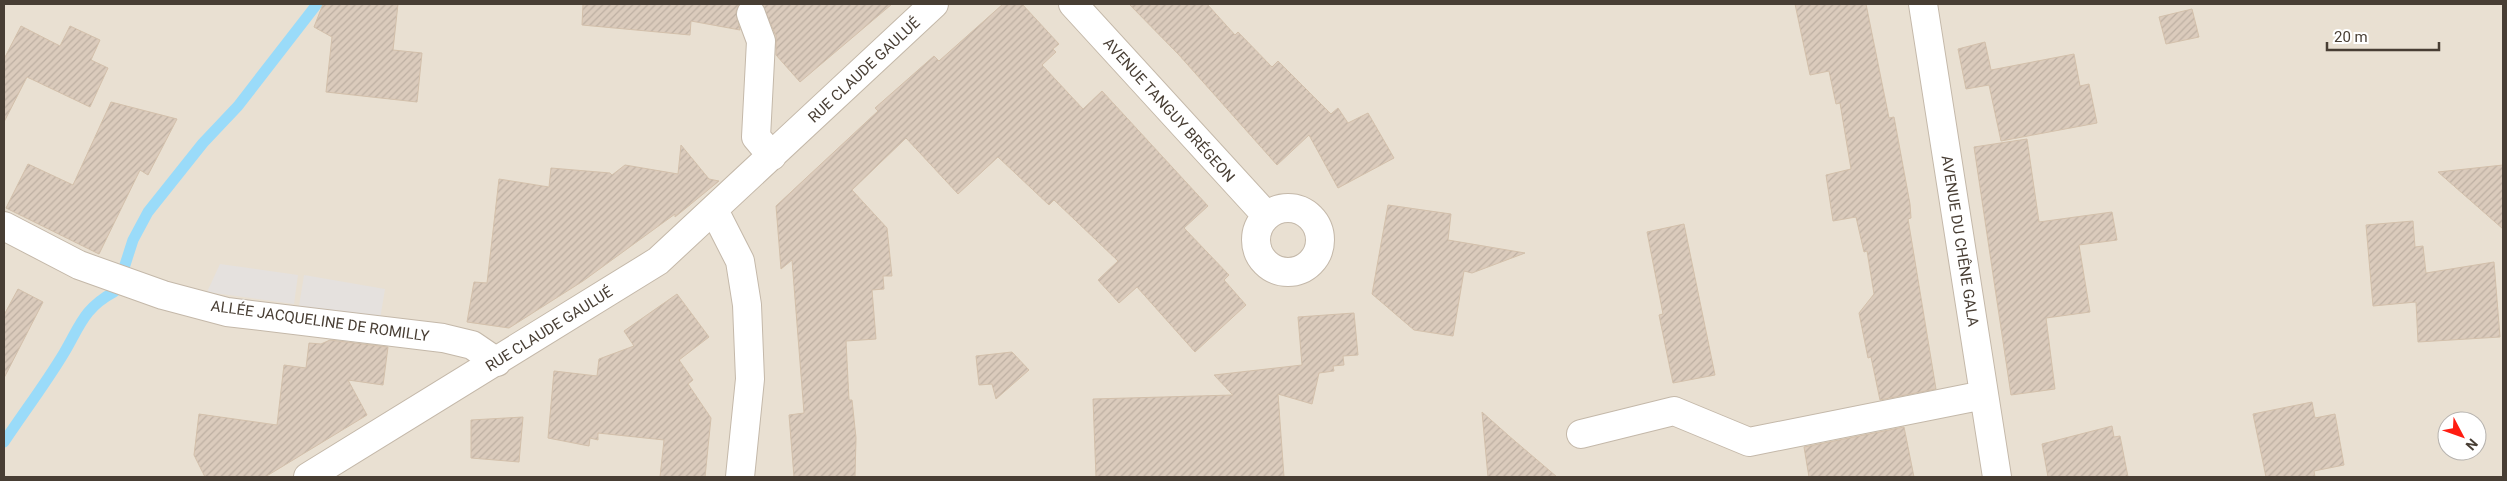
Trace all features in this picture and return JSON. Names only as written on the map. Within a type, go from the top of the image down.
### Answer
[{"type":"street","name":"RUE CLAUDE GAULUÉ","points":[[308,477],[658,261],[934,4]]},
{"type":"street","name":"AVENUE TANGUY BRÉGEON","points":[[1073,4],[1266,215]]},
{"type":"street","name":"AVENUE DU CHÊNE GALA","points":[[1923,4],[1997,477]]},
{"type":"street","points":[[752,14],[761,41],[756,137],[772,156]]},
{"type":"street","points":[[714,210],[740,261],[747,305],[750,380],[740,477]]},
{"type":"street","name":"ALLÉE JACQUELINE DE ROMILLY","points":[[4,226],[79,265],[163,295],[228,312],[443,338],[472,345],[497,362]]},
{"type":"street","points":[[1582,434],[1674,411],[1749,442],[1984,394]]},
{"type":"shaded area","points":[[4,4],[2503,4],[2503,477],[4,477]]},
{"type":"shaded area","points":[[220,264],[298,275],[294,304],[207,292]]},
{"type":"shaded area","points":[[304,275],[385,289],[380,319],[299,306]]},
{"type":"building","points":[[323,4],[398,4],[393,50],[422,53],[417,102],[326,92],[332,37],[314,27]]},
{"type":"building","points":[[583,4],[739,4],[736,12],[740,30],[691,21],[690,35],[582,25]]},
{"type":"building","points":[[762,4],[892,4],[800,82],[776,55],[776,36]]},
{"type":"building","points":[[1003,4],[1022,4],[1059,44],[1053,49],[1056,52],[1042,65],[1083,109],[1102,91],[1208,206],[1184,228],[1229,275],[1224,280],[1246,305],[1195,352],[1137,287],[1119,303],[1098,280],[1118,261],[1054,200],[1049,205],[998,157],[958,194],[906,138],[852,190],[887,228],[892,276],[883,276],[884,289],[872,290],[876,339],[846,341],[849,400],[852,400],[856,438],[855,477],[794,477],[789,415],[804,413],[792,260],[781,269],[776,206],[878,111],[875,108],[934,56],[939,61]]},
{"type":"building","points":[[1129,4],[1207,4],[1235,35],[1238,32],[1272,67],[1278,61],[1331,114],[1338,108],[1348,123],[1368,113],[1394,158],[1338,188],[1309,135],[1277,165],[1179,55]]},
{"type":"building","points":[[1795,4],[1866,4],[1889,118],[1894,117],[1910,204],[1911,218],[1908,219],[1936,389],[1880,400],[1871,357],[1868,358],[1859,313],[1874,294],[1867,251],[1864,252],[1856,217],[1833,221],[1826,175],[1851,169],[1840,103],[1836,104],[1829,71],[1810,75]]},
{"type":"building","points":[[2192,9],[2199,37],[2166,44],[2159,17]]},
{"type":"building","points":[[21,26],[60,46],[70,26],[100,40],[91,60],[108,68],[90,107],[27,77],[4,122],[4,59]]},
{"type":"building","points":[[1985,42],[1991,70],[2074,54],[2080,86],[2089,84],[2097,123],[2001,141],[1989,85],[1966,89],[1958,49]]},
{"type":"building","points":[[111,102],[177,119],[148,175],[140,170],[99,254],[6,208],[28,164],[73,185]]},
{"type":"building","points":[[2027,139],[2039,222],[2112,212],[2117,240],[2079,245],[2090,312],[2046,318],[2055,389],[2011,395],[1974,147]]},
{"type":"building","points":[[681,145],[709,179],[719,181],[675,217],[675,214],[583,281],[509,328],[467,322],[474,282],[487,283],[499,179],[549,187],[551,168],[610,173],[612,175],[625,165],[678,174]]},
{"type":"building","points":[[2503,165],[2503,229],[2438,172]]},
{"type":"building","points":[[1388,205],[1451,214],[1448,240],[1525,253],[1472,273],[1464,271],[1453,336],[1414,330],[1372,294]]},
{"type":"building","points":[[2413,221],[2415,247],[2423,246],[2426,273],[2494,262],[2500,337],[2418,342],[2416,302],[2373,306],[2366,225]]},
{"type":"building","points":[[1684,224],[1715,375],[1673,383],[1659,315],[1663,314],[1647,232]]},
{"type":"building","points":[[18,289],[43,302],[4,378],[4,315]]},
{"type":"building","points":[[677,294],[709,337],[679,360],[693,380],[688,384],[711,418],[705,477],[660,477],[664,440],[598,433],[598,440],[590,438],[589,446],[548,438],[554,371],[597,376],[599,359],[634,346],[624,331]]},
{"type":"building","points":[[1354,313],[1358,355],[1343,356],[1344,365],[1333,366],[1334,371],[1319,373],[1312,404],[1278,394],[1284,477],[1096,477],[1093,399],[1233,395],[1214,375],[1302,365],[1298,317]]},
{"type":"building","points":[[330,340],[388,347],[383,385],[348,380],[367,415],[265,477],[205,477],[194,455],[199,414],[277,425],[284,365],[306,368],[309,343],[321,344]]},
{"type":"building","points":[[1012,352],[1029,370],[996,399],[992,384],[979,385],[976,356]]},
{"type":"building","points":[[2312,402],[2315,418],[2335,414],[2344,465],[2314,471],[2315,477],[2266,477],[2253,414]]},
{"type":"building","points":[[1482,412],[1509,436],[1557,477],[1488,477]]},
{"type":"building","points":[[523,417],[519,462],[471,458],[471,420]]},
{"type":"building","points":[[2112,426],[2114,437],[2120,436],[2128,477],[2048,477],[2042,444]]},
{"type":"building","points":[[1904,427],[1914,477],[1809,477],[1804,447]]},
{"type":"waterway","points":[[124,268],[133,240],[148,212],[203,143],[238,106],[317,4]]},
{"type":"waterway","points":[[4,442],[57,364],[89,311],[114,292]]}]
